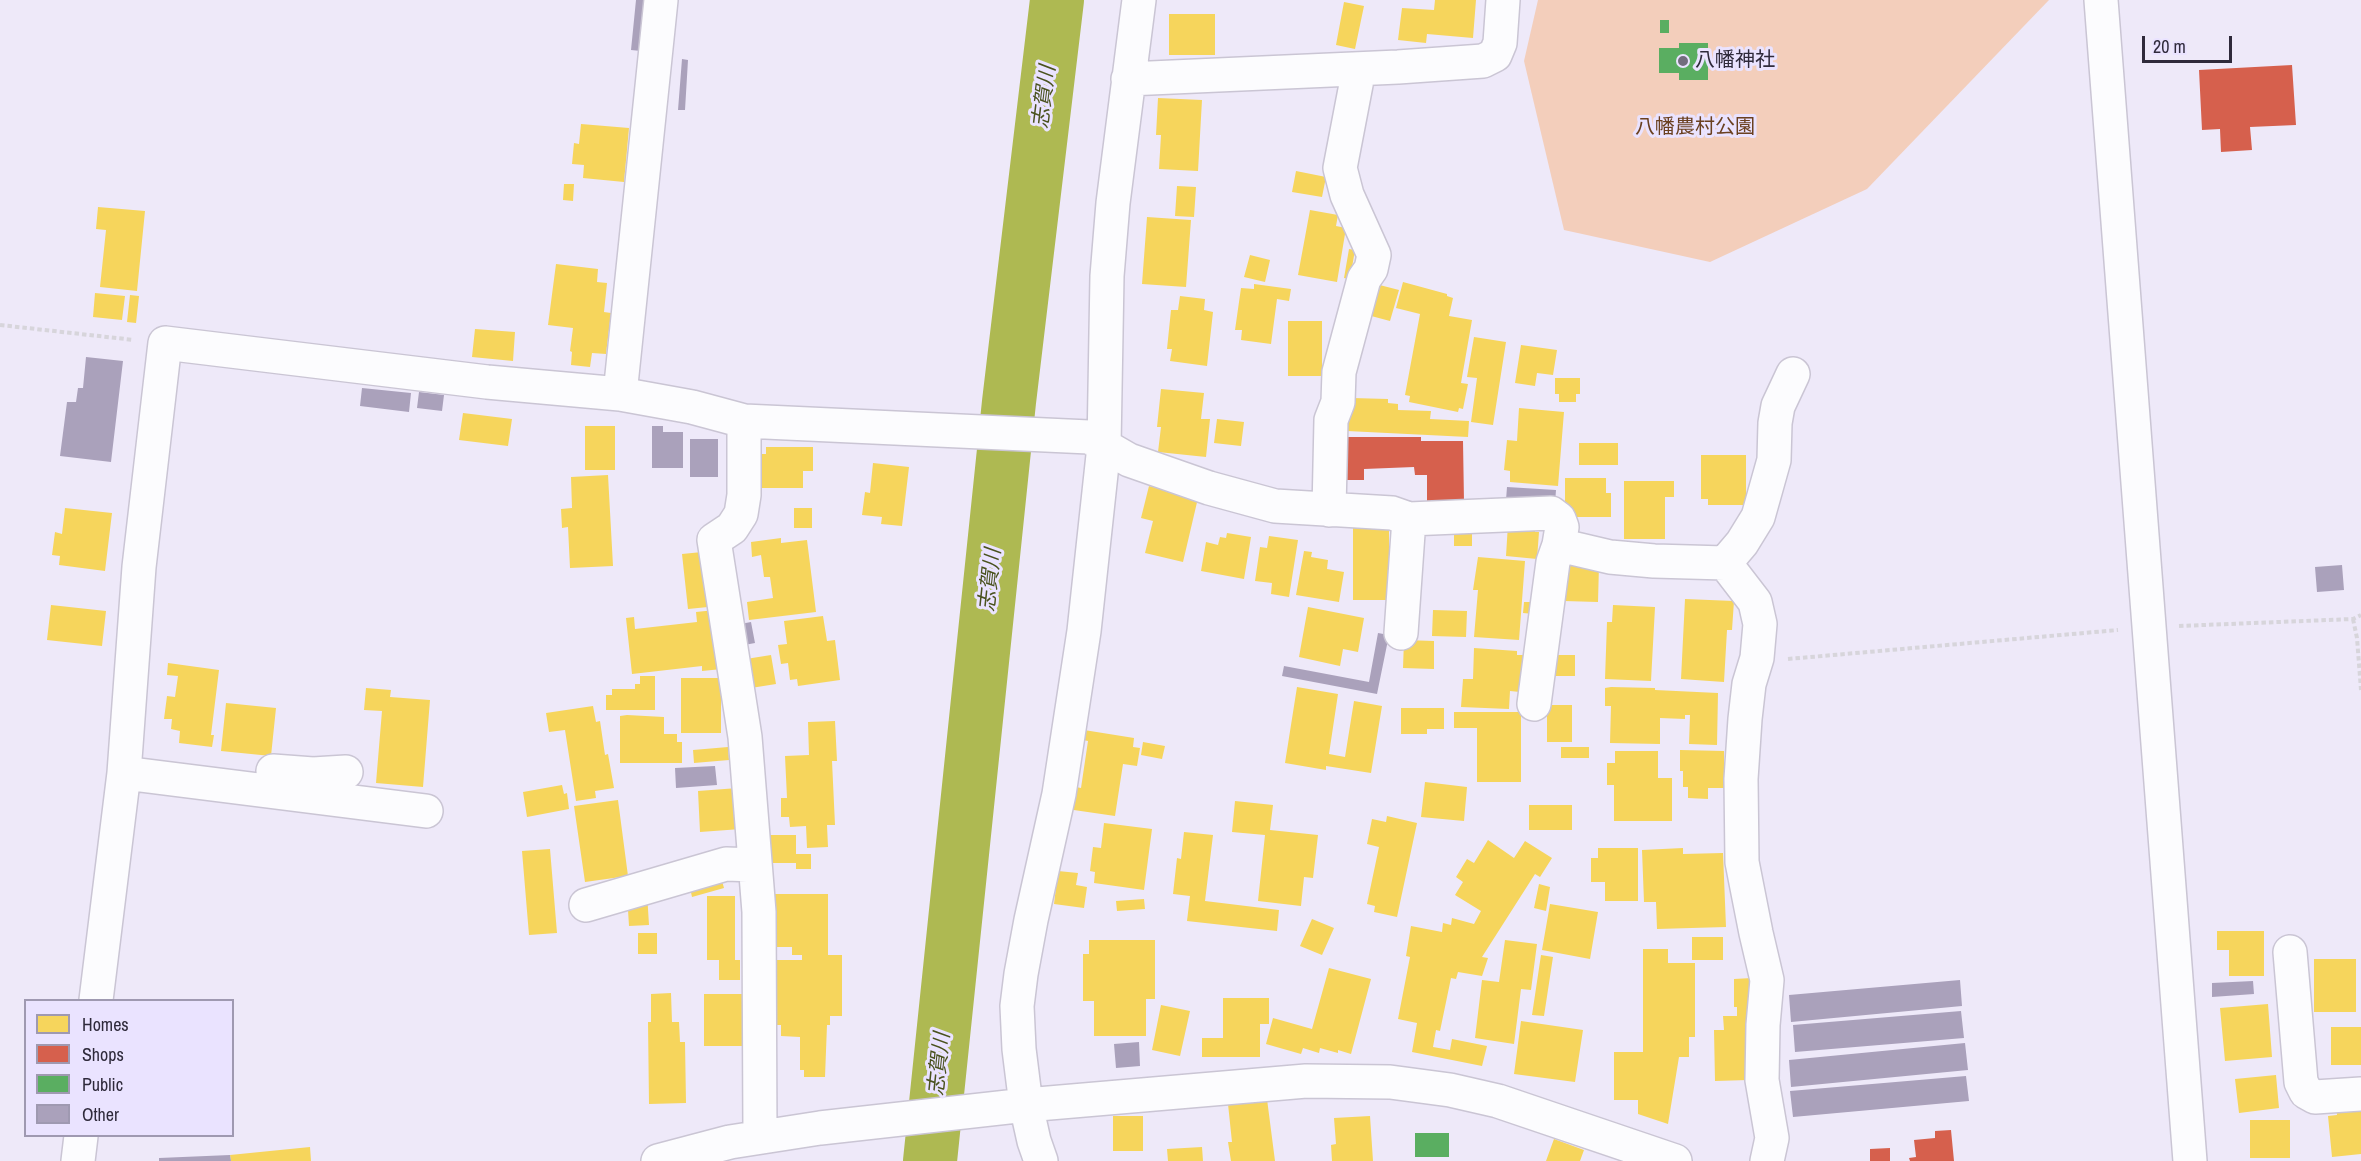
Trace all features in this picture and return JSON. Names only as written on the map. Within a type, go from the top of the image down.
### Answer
[{"type":"street","points":[[620,394],[661,0]]},
{"type":"street","points":[[1041,1161],[1034,1141],[1012,1107],[1019,1049],[1017,1006],[1021,974],[1059,794],[1085,619],[1113,203],[1138,0]]},
{"type":"street","points":[[1128,79],[1484,61],[1495,55],[1500,42],[1503,0]]},
{"type":"street","points":[[2101,0],[2190,1161]]},
{"type":"street","points":[[1329,510],[1330,420],[1338,402],[1342,362],[1364,279],[1371,268],[1374,255],[1347,195],[1341,168],[1359,69]]},
{"type":"street","points":[[96,999],[125,764],[140,567],[165,343],[488,382],[620,394],[692,407],[744,421],[1096,441],[1130,460],[1275,506],[1392,513],[1408,519],[1551,513],[1559,519],[1562,527],[1554,562],[1534,704]]},
{"type":"street","points":[[1725,563],[1742,543],[1758,518],[1774,460],[1778,406],[1793,374]]},
{"type":"street","points":[[744,421],[744,495],[741,514],[732,528],[714,540],[745,737],[759,912],[760,1137]]},
{"type":"street","points":[[1401,633],[1408,519]]},
{"type":"street","points":[[1559,545],[1610,556],[1654,561],[1725,563]]},
{"type":"street","points":[[1725,563],[1755,602],[1759,613],[1757,658],[1749,684],[1745,719],[1741,779],[1742,862],[1767,980],[1762,1025],[1762,1080],[1772,1138],[1767,1161]]},
{"type":"street","points":[[125,764],[219,767],[313,774],[346,772]]},
{"type":"street","points":[[125,764],[426,811]]},
{"type":"street","points":[[586,905],[726,864],[755,865]]},
{"type":"street","points":[[2290,952],[2301,1082],[2306,1092],[2315,1097],[2361,1094]]},
{"type":"street","points":[[658,1161],[712,1154],[760,1137],[820,1128],[1012,1107],[1294,1081],[1390,1082],[1450,1090],[1498,1101],[1675,1161]]},
{"type":"street","points":[[78,1161],[81,1137]]},
{"type":"path","points":[[0,326],[165,343]]},
{"type":"path","points":[[1757,658],[1825,657],[2149,627],[2353,619],[2361,615]]},
{"type":"path","points":[[2353,619],[2357,638],[2361,690]]},
{"type":"green space","name":"八幡農村公園","points":[[1538,0],[2049,0],[1867,189],[1710,262],[1564,230],[1524,61]]},
{"type":"building: Homes","points":[[1435,0],[1476,0],[1473,38],[1427,34],[1426,43],[1398,40],[1402,8],[1434,10]]},
{"type":"building: Homes","points":[[1344,2],[1364,6],[1355,49],[1336,45]]},
{"type":"building: Homes","points":[[1169,14],[1215,14],[1215,55],[1169,55]]},
{"type":"building: Homes","points":[[1158,98],[1202,100],[1198,171],[1159,169],[1161,135],[1156,135]]},
{"type":"building: Homes","points":[[581,124],[629,128],[624,182],[583,178],[584,165],[572,164],[574,143],[579,144]]},
{"type":"building: Homes","points":[[1296,171],[1326,177],[1322,197],[1292,192]]},
{"type":"building: Homes","points":[[564,184],[574,184],[573,201],[563,200]]},
{"type":"building: Homes","points":[[1177,186],[1196,187],[1194,217],[1175,216]]},
{"type":"building: Homes","points":[[98,207],[145,211],[137,291],[100,287],[106,230],[96,229]]},
{"type":"building: Homes","points":[[1310,210],[1338,215],[1336,226],[1346,228],[1337,282],[1298,275]]},
{"type":"building: Homes","points":[[1147,217],[1191,220],[1186,287],[1142,284]]},
{"type":"building: Homes","points":[[1349,249],[1355,250],[1350,279],[1344,278]]},
{"type":"building: Homes","points":[[1250,255],[1270,260],[1265,282],[1244,277]]},
{"type":"building: Homes","points":[[556,264],[598,269],[597,282],[607,283],[604,312],[611,313],[606,354],[592,353],[590,367],[571,365],[573,328],[548,325]]},
{"type":"building: Homes","points":[[1368,282],[1399,290],[1390,321],[1360,313]]},
{"type":"building: Homes","points":[[1403,282],[1447,294],[1453,298],[1449,316],[1472,320],[1461,383],[1468,384],[1463,409],[1459,408],[1458,412],[1409,402],[1410,396],[1405,395],[1420,314],[1396,308]]},
{"type":"building: Homes","points":[[1254,284],[1291,289],[1289,301],[1277,299],[1271,344],[1241,340],[1242,330],[1235,330],[1241,288],[1254,289]]},
{"type":"building: Homes","points":[[95,293],[125,296],[122,320],[93,317]]},
{"type":"building: Homes","points":[[130,295],[139,296],[136,323],[127,322]]},
{"type":"building: Homes","points":[[1180,296],[1205,299],[1204,310],[1213,312],[1207,366],[1170,361],[1172,349],[1167,349],[1171,310],[1178,310]]},
{"type":"building: Homes","points":[[1288,321],[1322,321],[1322,376],[1288,376]]},
{"type":"building: Homes","points":[[475,329],[515,332],[513,361],[472,357]]},
{"type":"building: Homes","points":[[1474,337],[1506,342],[1493,425],[1471,422],[1477,378],[1467,377]]},
{"type":"building: Homes","points":[[1521,345],[1557,350],[1553,375],[1537,373],[1535,386],[1515,383]]},
{"type":"building: Homes","points":[[1555,378],[1580,378],[1580,394],[1576,394],[1576,402],[1559,402],[1559,394],[1555,394]]},
{"type":"building: Homes","points":[[1161,389],[1204,393],[1201,419],[1210,419],[1206,457],[1158,452],[1161,427],[1157,427]]},
{"type":"building: Homes","points":[[1352,398],[1388,399],[1388,403],[1398,404],[1398,410],[1431,411],[1430,419],[1469,421],[1468,437],[1347,431]]},
{"type":"building: Homes","points":[[1519,408],[1564,412],[1558,486],[1510,482],[1510,471],[1504,470],[1507,440],[1517,441]]},
{"type":"building: Homes","points":[[463,413],[512,419],[508,446],[459,440]]},
{"type":"building: Homes","points":[[1217,419],[1244,422],[1241,446],[1214,443]]},
{"type":"building: Homes","points":[[585,426],[615,426],[615,470],[585,470]]},
{"type":"building: Homes","points":[[1579,443],[1618,443],[1618,465],[1579,465]]},
{"type":"building: Homes","points":[[766,447],[813,447],[813,471],[803,471],[803,488],[757,488],[760,454],[766,454]]},
{"type":"building: Homes","points":[[1701,455],[1746,455],[1746,505],[1708,505],[1708,499],[1701,499]]},
{"type":"building: Homes","points":[[873,463],[909,467],[902,526],[881,524],[882,517],[862,515],[865,492],[870,493]]},
{"type":"building: Homes","points":[[608,475],[613,566],[570,568],[568,527],[562,528],[561,509],[572,508],[571,477]]},
{"type":"building: Homes","points":[[1565,478],[1606,478],[1606,493],[1611,493],[1611,517],[1565,517]]},
{"type":"building: Homes","points":[[1624,481],[1674,481],[1674,497],[1665,497],[1665,539],[1624,539]]},
{"type":"building: Homes","points":[[1149,486],[1198,498],[1183,562],[1145,553],[1153,521],[1141,518]]},
{"type":"building: Homes","points":[[65,508],[112,513],[105,571],[59,565],[60,556],[52,555],[55,532],[62,534]]},
{"type":"building: Homes","points":[[794,508],[812,508],[812,528],[794,528]]},
{"type":"building: Homes","points":[[1353,524],[1389,524],[1389,600],[1353,600]]},
{"type":"building: Homes","points":[[1508,524],[1535,526],[1535,532],[1539,532],[1537,559],[1506,556]]},
{"type":"building: Homes","points":[[1454,526],[1472,526],[1472,546],[1454,546]]},
{"type":"building: Homes","points":[[1227,533],[1251,537],[1244,579],[1201,571],[1206,542],[1218,545],[1220,537],[1226,538]]},
{"type":"building: Homes","points":[[1269,536],[1298,540],[1289,597],[1271,594],[1272,583],[1255,581],[1260,547],[1267,548]]},
{"type":"building: Homes","points":[[781,538],[781,543],[807,540],[816,612],[749,620],[747,602],[773,598],[770,577],[764,577],[761,555],[752,557],[751,542]]},
{"type":"building: Homes","points":[[1304,551],[1312,552],[1311,557],[1328,560],[1327,569],[1344,572],[1339,602],[1296,595]]},
{"type":"building: Homes","points":[[702,552],[708,607],[688,609],[682,554]]},
{"type":"building: Homes","points":[[1478,557],[1525,561],[1519,640],[1474,637],[1478,590],[1473,590]]},
{"type":"building: Homes","points":[[1565,563],[1599,565],[1598,602],[1564,601]]},
{"type":"building: Homes","points":[[1685,599],[1734,601],[1732,630],[1727,630],[1724,682],[1681,679]]},
{"type":"building: Homes","points":[[1524,602],[1535,602],[1534,614],[1523,613]]},
{"type":"building: Homes","points":[[51,605],[106,611],[102,646],[47,640]]},
{"type":"building: Homes","points":[[1613,605],[1655,607],[1651,681],[1605,679],[1607,622],[1612,622]]},
{"type":"building: Homes","points":[[1308,607],[1364,618],[1358,652],[1343,649],[1340,666],[1299,657]]},
{"type":"building: Homes","points":[[715,610],[722,669],[702,671],[702,666],[632,674],[626,618],[634,617],[635,629],[697,622],[696,612]]},
{"type":"building: Homes","points":[[1433,610],[1467,611],[1466,637],[1432,636]]},
{"type":"building: Homes","points":[[823,616],[827,641],[835,640],[840,680],[798,686],[797,679],[790,680],[788,663],[781,664],[778,645],[787,644],[784,621]]},
{"type":"building: Homes","points":[[1404,640],[1434,641],[1434,669],[1403,668]]},
{"type":"building: Homes","points":[[1474,648],[1517,651],[1517,655],[1526,655],[1525,676],[1521,675],[1520,692],[1510,691],[1509,709],[1461,707],[1463,679],[1473,679]]},
{"type":"building: Homes","points":[[771,655],[776,684],[751,688],[746,659]]},
{"type":"building: Homes","points":[[1550,655],[1575,655],[1575,676],[1550,676]]},
{"type":"building: Homes","points":[[168,663],[219,670],[211,735],[214,735],[212,747],[179,743],[180,731],[171,729],[172,719],[164,719],[167,696],[175,697],[178,676],[167,675]]},
{"type":"building: Homes","points":[[640,676],[655,676],[655,710],[606,710],[606,695],[612,695],[612,689],[635,689],[635,684],[640,684]]},
{"type":"building: Homes","points":[[681,678],[721,678],[721,733],[681,733]]},
{"type":"building: Homes","points":[[1297,687],[1338,694],[1329,754],[1345,757],[1354,701],[1382,706],[1371,773],[1326,766],[1326,770],[1285,763]]},
{"type":"building: Homes","points":[[366,688],[391,690],[390,697],[430,700],[423,787],[376,783],[382,711],[364,710]]},
{"type":"building: Homes","points":[[1605,688],[1718,693],[1717,745],[1689,744],[1690,715],[1685,715],[1685,719],[1660,718],[1660,744],[1610,743],[1611,706],[1605,706]]},
{"type":"building: Homes","points":[[226,703],[276,708],[271,756],[221,751]]},
{"type":"building: Homes","points":[[1547,705],[1572,705],[1572,742],[1547,742]]},
{"type":"building: Homes","points":[[593,706],[596,722],[600,721],[605,755],[608,754],[614,788],[595,791],[596,798],[576,801],[565,730],[549,732],[546,713]]},
{"type":"building: Homes","points":[[1401,708],[1444,708],[1444,729],[1427,729],[1427,734],[1401,734]]},
{"type":"building: Homes","points":[[1454,712],[1521,712],[1521,782],[1477,782],[1477,728],[1454,728]]},
{"type":"building: Homes","points":[[620,716],[664,717],[664,734],[677,734],[677,742],[682,742],[682,763],[620,763]]},
{"type":"building: Homes","points":[[835,721],[837,761],[832,761],[835,825],[827,825],[828,847],[807,848],[806,826],[790,827],[789,817],[781,817],[781,798],[787,798],[785,756],[809,755],[808,722]]},
{"type":"building: Homes","points":[[1084,730],[1134,738],[1133,747],[1140,748],[1137,766],[1123,764],[1115,816],[1067,809],[1071,786],[1081,788],[1088,741],[1083,740]]},
{"type":"building: Homes","points":[[1143,742],[1165,746],[1162,759],[1141,755]]},
{"type":"building: Homes","points":[[728,747],[729,760],[694,763],[693,750]]},
{"type":"building: Homes","points":[[1561,747],[1589,747],[1589,758],[1561,758]]},
{"type":"building: Homes","points":[[1680,750],[1724,751],[1724,788],[1708,788],[1708,799],[1688,798],[1688,787],[1683,787],[1683,771],[1680,771]]},
{"type":"building: Homes","points":[[1615,751],[1658,751],[1658,778],[1672,778],[1672,821],[1614,821],[1614,785],[1607,785],[1607,763],[1615,763]]},
{"type":"building: Homes","points":[[1425,782],[1467,787],[1464,821],[1421,817]]},
{"type":"building: Homes","points":[[562,785],[564,794],[567,793],[569,809],[527,817],[523,792]]},
{"type":"building: Homes","points":[[738,788],[741,829],[700,832],[698,791]]},
{"type":"building: Homes","points":[[618,800],[628,876],[585,882],[574,806]]},
{"type":"building: Homes","points":[[1235,801],[1273,805],[1270,830],[1318,835],[1313,878],[1304,877],[1301,906],[1258,901],[1265,835],[1232,832]]},
{"type":"building: Homes","points":[[1529,805],[1572,805],[1572,830],[1529,830]]},
{"type":"building: Homes","points":[[1387,816],[1417,823],[1397,917],[1374,912],[1375,906],[1367,904],[1379,847],[1367,844],[1372,819],[1386,822]]},
{"type":"building: Homes","points":[[1104,823],[1152,829],[1144,890],[1094,883],[1095,872],[1090,871],[1093,847],[1101,848]]},
{"type":"building: Homes","points":[[1184,832],[1213,835],[1205,901],[1279,910],[1277,931],[1187,921],[1190,896],[1173,894],[1177,858],[1181,859]]},
{"type":"building: Homes","points":[[768,835],[796,835],[796,854],[811,854],[811,869],[796,869],[796,863],[768,863]]},
{"type":"building: Homes","points":[[1488,840],[1514,858],[1525,841],[1552,858],[1540,877],[1535,874],[1482,957],[1488,958],[1482,976],[1458,972],[1456,979],[1451,978],[1440,1031],[1436,1030],[1433,1047],[1450,1050],[1452,1039],[1487,1046],[1482,1066],[1412,1052],[1417,1023],[1398,1019],[1410,957],[1406,956],[1411,926],[1442,932],[1443,923],[1451,925],[1452,918],[1474,924],[1481,911],[1455,895],[1463,882],[1456,877],[1467,859],[1474,863]]},
{"type":"building: Homes","points":[[1598,848],[1638,848],[1638,901],[1605,901],[1605,882],[1591,882],[1591,858],[1598,858]]},
{"type":"building: Homes","points":[[1683,848],[1683,854],[1723,853],[1726,927],[1657,929],[1656,902],[1644,902],[1642,850]]},
{"type":"building: Homes","points":[[550,849],[557,933],[529,935],[522,851]]},
{"type":"building: Homes","points":[[1058,871],[1078,873],[1076,885],[1087,887],[1084,908],[1054,904]]},
{"type":"building: Homes","points":[[722,881],[724,888],[692,897],[689,883]]},
{"type":"building: Homes","points":[[1539,884],[1550,887],[1546,911],[1534,908]]},
{"type":"building: Homes","points":[[647,893],[649,925],[629,926],[627,894]]},
{"type":"building: Homes","points":[[773,894],[828,894],[828,955],[842,955],[842,1016],[830,1016],[830,1025],[827,1025],[825,1077],[804,1077],[804,1070],[800,1070],[800,1037],[781,1036],[781,1025],[774,1025],[776,960],[802,960],[802,955],[792,955],[792,947],[773,947]]},
{"type":"building: Homes","points":[[707,896],[735,896],[735,960],[740,960],[740,980],[719,980],[719,960],[707,960]]},
{"type":"building: Homes","points":[[1144,899],[1145,909],[1117,911],[1116,901]]},
{"type":"building: Homes","points":[[1550,904],[1598,912],[1590,959],[1542,950]]},
{"type":"building: Homes","points":[[1312,919],[1334,928],[1322,955],[1300,946]]},
{"type":"building: Homes","points":[[2217,931],[2264,931],[2264,976],[2229,976],[2229,950],[2217,950]]},
{"type":"building: Homes","points":[[638,933],[657,933],[657,954],[638,954]]},
{"type":"building: Homes","points":[[1692,937],[1723,937],[1723,960],[1692,960]]},
{"type":"building: Homes","points":[[1089,940],[1155,940],[1155,999],[1146,999],[1146,1036],[1094,1036],[1094,1001],[1083,1001],[1083,954],[1089,954]]},
{"type":"building: Homes","points":[[1505,940],[1537,944],[1531,990],[1521,989],[1514,1044],[1475,1038],[1482,980],[1499,982]]},
{"type":"building: Homes","points":[[1643,949],[1668,949],[1668,963],[1695,963],[1695,1037],[1689,1037],[1689,1057],[1679,1057],[1668,1124],[1638,1114],[1638,1100],[1614,1100],[1614,1052],[1643,1052]]},
{"type":"building: Homes","points":[[1541,955],[1553,957],[1544,1016],[1532,1015]]},
{"type":"building: Homes","points":[[2314,959],[2356,959],[2356,1012],[2314,1012]]},
{"type":"building: Homes","points":[[1329,968],[1371,979],[1351,1054],[1320,1048],[1319,1053],[1303,1048],[1301,1054],[1266,1044],[1273,1018],[1312,1029]]},
{"type":"building: Homes","points":[[1752,978],[1753,1015],[1747,1015],[1748,1080],[1715,1081],[1714,1030],[1724,1030],[1723,1016],[1737,1016],[1737,1007],[1734,1007],[1734,979]]},
{"type":"building: Homes","points":[[671,993],[672,1022],[679,1022],[680,1042],[685,1042],[686,1103],[649,1104],[648,1022],[651,1022],[651,994]]},
{"type":"building: Homes","points":[[704,994],[746,994],[746,1046],[704,1046]]},
{"type":"building: Homes","points":[[1223,998],[1269,998],[1269,1024],[1260,1024],[1260,1057],[1202,1057],[1202,1038],[1223,1038]]},
{"type":"building: Homes","points":[[2268,1004],[2272,1057],[2225,1061],[2220,1008]]},
{"type":"building: Homes","points":[[1161,1005],[1190,1011],[1180,1056],[1152,1050]]},
{"type":"building: Homes","points":[[1521,1021],[1583,1030],[1575,1082],[1514,1074]]},
{"type":"building: Homes","points":[[2331,1027],[2361,1027],[2361,1065],[2331,1065]]},
{"type":"building: Homes","points":[[2276,1075],[2279,1108],[2239,1113],[2235,1079]]},
{"type":"building: Homes","points":[[1267,1099],[1275,1161],[1231,1161],[1228,1142],[1232,1142],[1228,1104]]},
{"type":"building: Homes","points":[[2336,1106],[2361,1109],[2361,1154],[2332,1157],[2328,1116],[2337,1115]]},
{"type":"building: Homes","points":[[1113,1116],[1143,1116],[1143,1151],[1113,1151]]},
{"type":"building: Homes","points":[[1370,1116],[1373,1161],[1332,1161],[1331,1145],[1336,1144],[1334,1118]]},
{"type":"building: Homes","points":[[2250,1120],[2290,1120],[2290,1158],[2250,1158]]},
{"type":"building: Homes","points":[[1554,1139],[1584,1150],[1580,1161],[1546,1161]]},
{"type":"building: Homes","points":[[310,1147],[311,1161],[231,1161],[230,1155]]},
{"type":"building: Homes","points":[[1202,1147],[1203,1161],[1168,1161],[1167,1149]]},
{"type":"building: Shops","points":[[2292,65],[2296,125],[2250,127],[2252,150],[2221,152],[2220,129],[2202,130],[2199,70]]},
{"type":"building: Shops","points":[[1337,437],[1421,437],[1421,441],[1463,441],[1464,502],[1427,502],[1427,475],[1415,475],[1414,467],[1364,469],[1364,480],[1338,480]]},
{"type":"building: Shops","points":[[1951,1130],[1954,1161],[1910,1161],[1909,1158],[1916,1157],[1914,1140],[1935,1138],[1935,1131]]},
{"type":"building: Shops","points":[[1890,1148],[1890,1161],[1870,1161],[1870,1149]]},
{"type":"building: Public","points":[[1660,20],[1669,20],[1669,33],[1660,33]]},
{"type":"building: Public","name":"八幡神社","points":[[1679,43],[1708,43],[1708,80],[1679,80],[1679,73],[1659,73],[1659,48],[1679,48]]},
{"type":"building: Public","points":[[1415,1133],[1449,1133],[1449,1157],[1415,1157]]},
{"type":"building: Other","points":[[636,0],[646,0],[641,51],[631,50]]},
{"type":"building: Other","points":[[682,59],[688,60],[685,110],[678,110]]},
{"type":"building: Other","points":[[86,357],[123,361],[111,462],[60,456],[67,402],[76,402],[78,388],[83,388]]},
{"type":"building: Other","points":[[362,388],[411,393],[409,412],[360,406]]},
{"type":"building: Other","points":[[419,392],[444,395],[442,411],[417,408]]},
{"type":"building: Other","points":[[652,426],[663,426],[663,432],[683,432],[683,468],[652,468]]},
{"type":"building: Other","points":[[690,439],[718,439],[718,477],[690,477]]},
{"type":"building: Other","points":[[1507,487],[1556,490],[1555,503],[1506,500]]},
{"type":"building: Other","points":[[2342,565],[2344,590],[2317,592],[2315,567]]},
{"type":"building: Other","points":[[751,622],[755,643],[739,646],[735,625]]},
{"type":"building: Other","points":[[1378,633],[1389,635],[1377,694],[1282,676],[1284,666],[1369,682]]},
{"type":"building: Other","points":[[715,766],[717,785],[676,788],[675,768]]},
{"type":"building: Other","points":[[1960,980],[1962,1006],[1791,1022],[1789,995]]},
{"type":"building: Other","points":[[2253,981],[2254,994],[2212,997],[2212,983]]},
{"type":"building: Other","points":[[1961,1011],[1964,1038],[1795,1052],[1793,1025]]},
{"type":"building: Other","points":[[1139,1042],[1140,1066],[1116,1068],[1114,1044]]},
{"type":"building: Other","points":[[1965,1043],[1968,1070],[1791,1087],[1789,1060]]},
{"type":"building: Other","points":[[1966,1076],[1969,1101],[1793,1117],[1790,1091]]},
{"type":"building: Other","points":[[230,1155],[231,1161],[159,1161],[159,1158]]},
{"type":"waterway","name":"志賀川","points":[[930,1161],[1009,402],[1057,0]]},
{"type":"place","name":"八幡神社","points":[[1683,61]]}]
